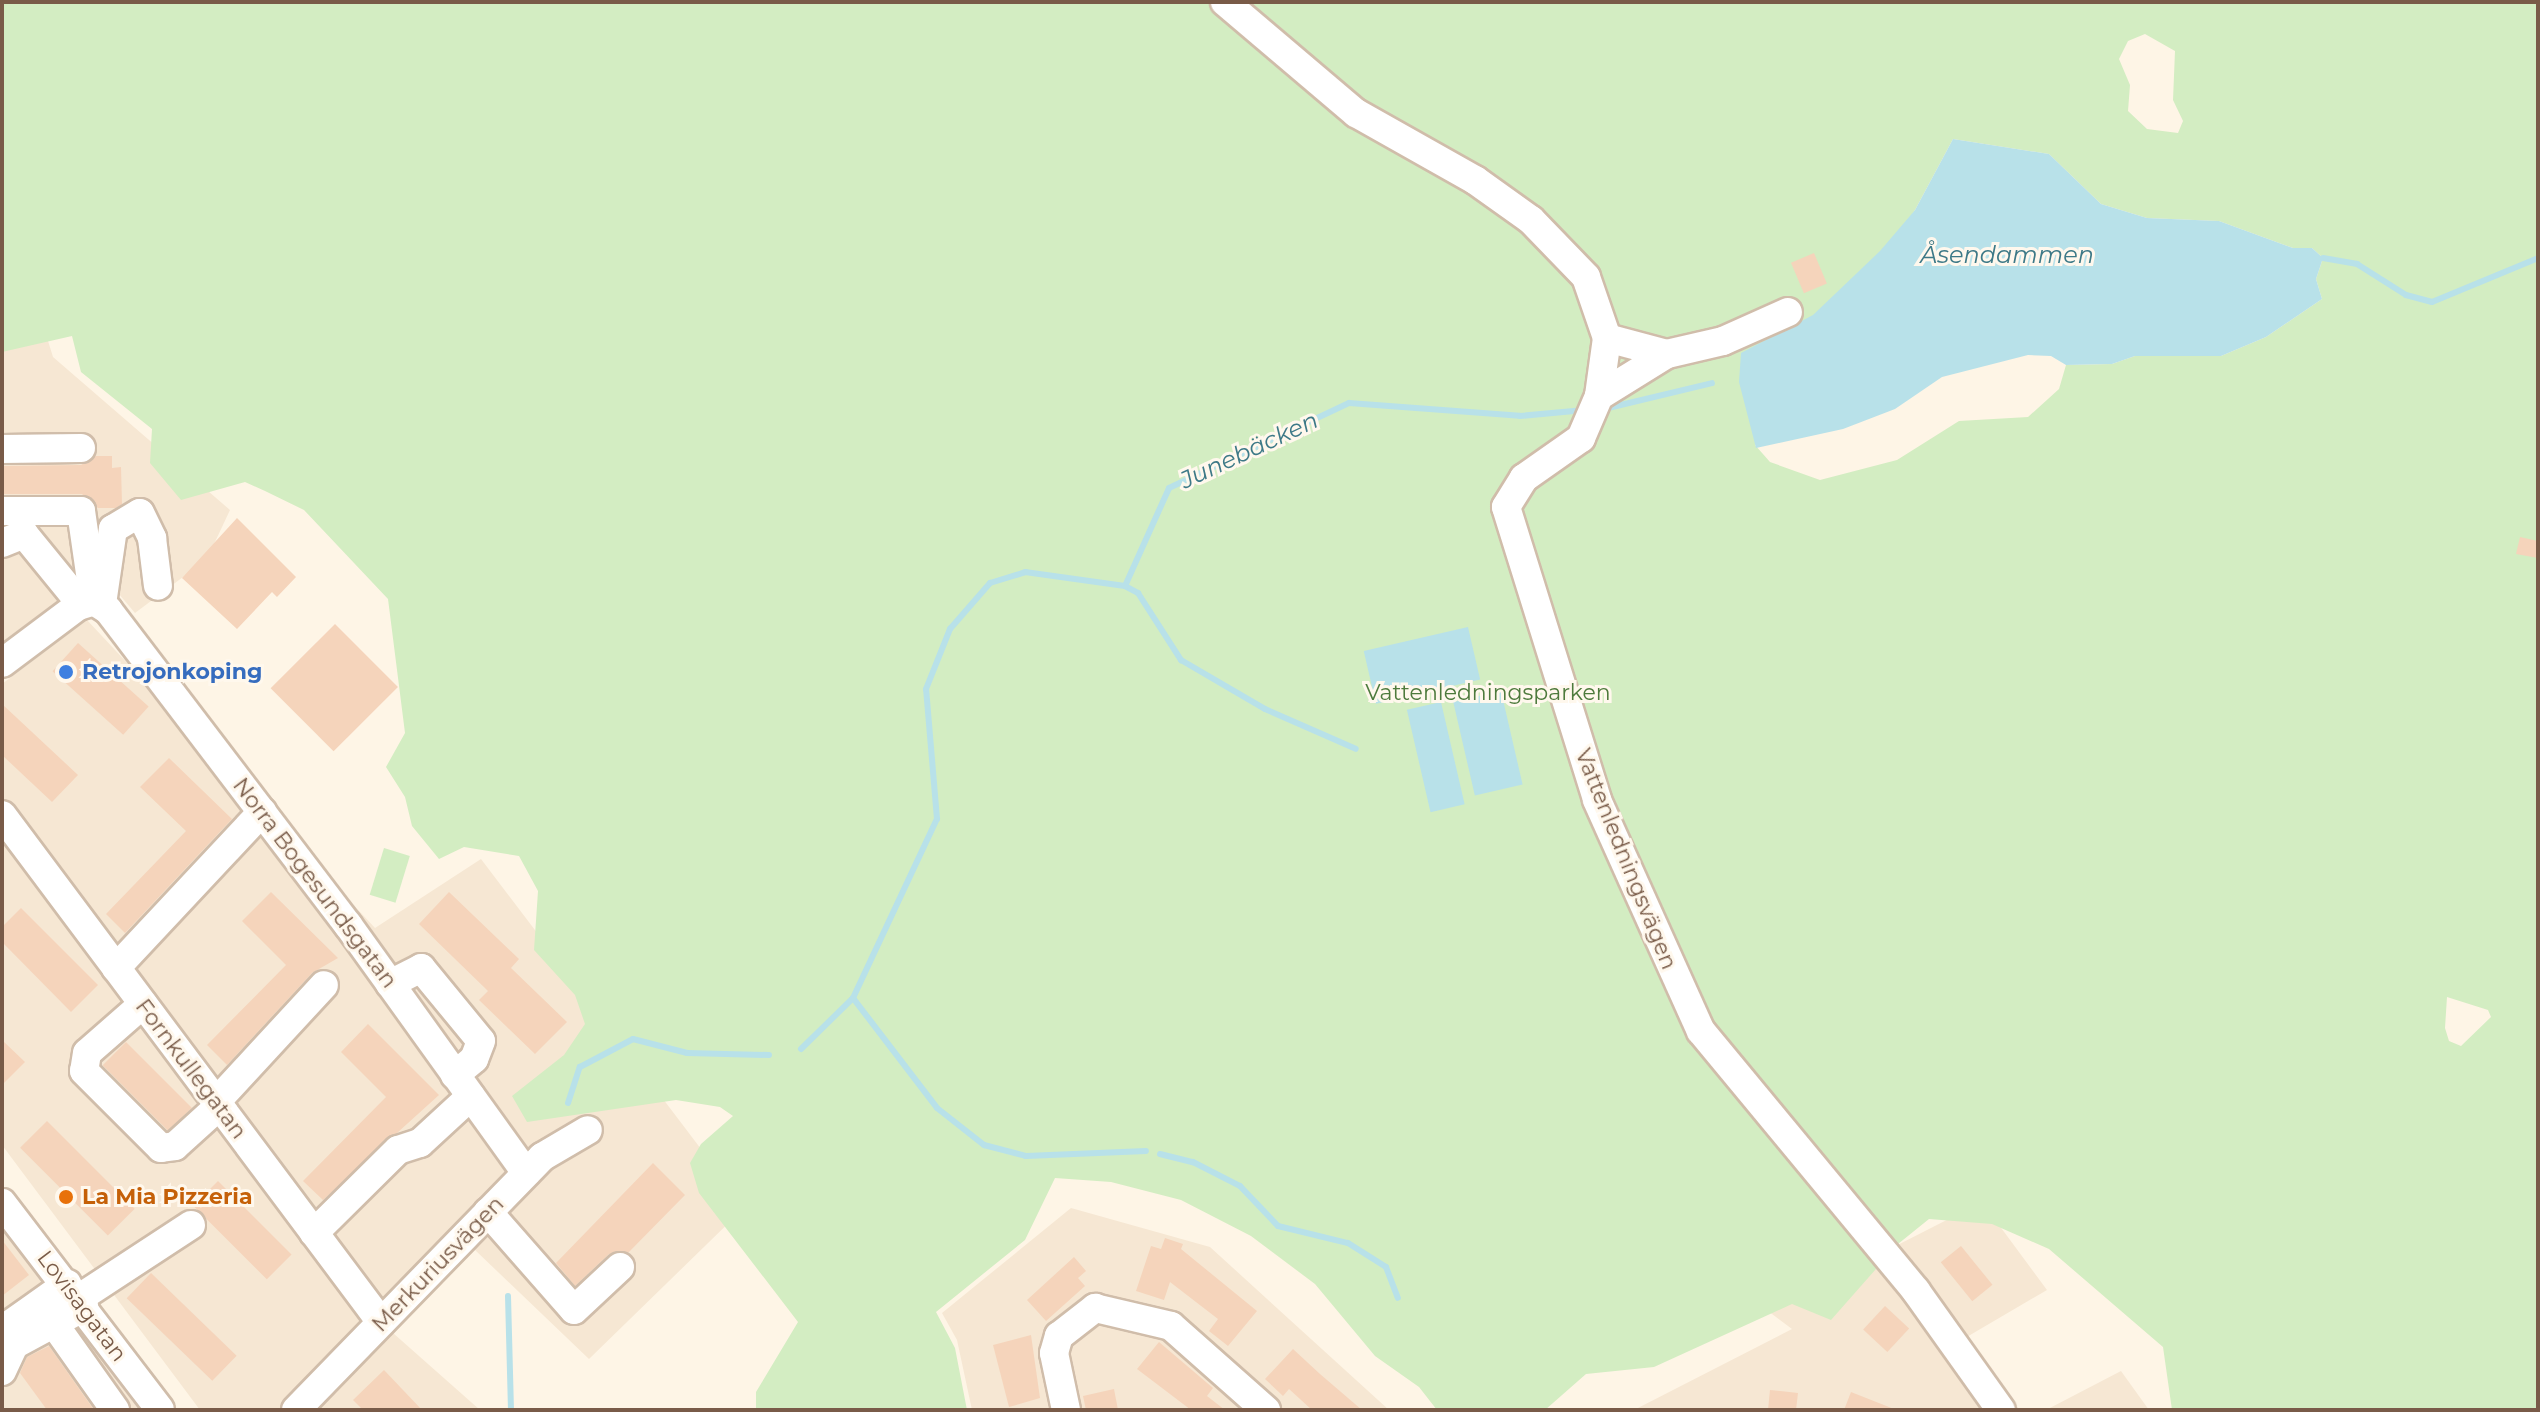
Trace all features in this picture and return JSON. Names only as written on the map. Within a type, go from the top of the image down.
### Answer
[{"type":"street","name":"Vattenledningsvägen","points":[[1225,2],[1356,113],[1475,180],[1531,220],[1586,277],[1607,338],[1599,396],[1588,427],[1571,447],[1524,478],[1506,507],[1509,528],[1597,800],[1642,910],[1701,1031],[1916,1291],[2001,1410]]},
{"type":"street","points":[[1599,396],[1667,354],[1723,341],[1788,312]]},
{"type":"street","points":[[1607,338],[1667,354]]},
{"type":"street","points":[[2,449],[81,448]]},
{"type":"street","points":[[2,511],[81,511],[92,603]]},
{"type":"street","points":[[2,663],[92,603],[113,529],[140,513],[149,526],[158,586]]},
{"type":"street","name":"Norra Bogesundsgatan","points":[[2,543],[24,534],[92,603],[262,812],[526,1173]]},
{"type":"street","points":[[116,968],[262,812]]},
{"type":"street","name":"Fornkullegatan","points":[[2,815],[381,1322]]},
{"type":"street","points":[[314,1233],[398,1150],[420,1143],[463,1085],[480,1051],[481,1041],[421,968],[390,984]]},
{"type":"street","points":[[143,1004],[87,1053],[84,1071],[161,1148],[175,1146],[218,1104],[324,985]]},
{"type":"street","name":"Merkuriusvägen","points":[[296,1410],[526,1173],[588,1130]]},
{"type":"street","name":"Lovisagatan","points":[[2,1203],[77,1297],[160,1410]]},
{"type":"street","points":[[488,1212],[574,1310],[620,1267]]},
{"type":"street","points":[[2,1330],[77,1297],[191,1225]]},
{"type":"street","points":[[2,1371],[14,1345],[52,1321],[77,1297]]},
{"type":"street","points":[[1066,1410],[1054,1353],[1059,1336],[1095,1308],[1171,1326],[1266,1410]]},
{"type":"street","points":[[52,1321],[115,1410]]},
{"type":"shaded area","points":[[2,282],[40,315],[53,357],[230,510],[207,559],[135,613],[102,574],[2,651]]},
{"type":"shaded area","points":[[87,620],[375,928],[481,859],[745,1207],[589,1359],[475,1250],[393,1333],[480,1410],[200,1410],[2,1145],[2,684]]},
{"type":"shaded area","points":[[1982,1202],[2047,1290],[1948,1348],[1988,1410],[1634,1410],[1792,1329],[1768,1311]]},
{"type":"shaded area","points":[[1071,1208],[1210,1247],[1389,1410],[972,1410],[957,1340],[942,1313]]},
{"type":"shaded area","points":[[2,1225],[144,1410],[2,1410]]},
{"type":"shaded area","points":[[2121,1371],[2149,1410],[2046,1410]]},
{"type":"green space","name":"Vattenledningsparken","points":[[2,2],[2538,2],[2538,1410],[2172,1410],[2163,1347],[2049,1249],[1992,1224],[1929,1219],[1898,1244],[1831,1320],[1792,1304],[1654,1367],[1586,1374],[1545,1410],[1437,1410],[1419,1387],[1375,1356],[1315,1284],[1251,1236],[1181,1200],[1111,1182],[1055,1178],[1025,1240],[936,1312],[955,1348],[967,1410],[756,1410],[756,1392],[798,1322],[699,1193],[690,1163],[701,1144],[733,1116],[720,1107],[676,1100],[527,1122],[512,1096],[564,1055],[585,1024],[575,995],[534,950],[538,891],[519,856],[464,847],[439,859],[412,826],[405,797],[386,767],[405,733],[388,599],[304,510],[265,491],[245,482],[181,500],[150,463],[152,429],[81,372],[72,336],[2,352]],"holes":[[[2145,34],[2175,51],[2173,100],[2183,121],[2178,133],[2147,129],[2128,111],[2130,85],[2119,59],[2128,41]],[[1953,139],[2049,154],[2101,204],[2147,218],[2219,221],[2293,248],[2312,248],[2323,258],[2316,279],[2322,299],[2266,337],[2221,356],[2135,356],[2112,364],[2066,365],[2059,389],[2028,417],[1959,421],[1897,460],[1820,480],[1770,462],[1755,445],[1915,210]],[[2447,997],[2488,1010],[2491,1017],[2461,1046],[2449,1041],[2445,1028]]]},
{"type":"green space","points":[[384,848],[410,856],[395,903],[370,895]]},
{"type":"water","name":"Åsendammen","points":[[1953,139],[2049,154],[2101,204],[2147,218],[2219,221],[2293,248],[2312,248],[2323,258],[2316,279],[2322,299],[2266,337],[2221,356],[2135,356],[2112,364],[2066,365],[2051,356],[2028,355],[1942,377],[1895,409],[1843,429],[1756,448],[1739,382],[1741,353],[1813,315],[1880,251],[1915,210]]},
{"type":"water","points":[[1468,627],[1480,680],[1376,704],[1364,651]]},
{"type":"water","points":[[1501,691],[1523,785],[1475,796],[1453,702]]},
{"type":"water","points":[[1441,702],[1465,804],[1431,812],[1407,710]]},
{"type":"building","points":[[1814,253],[1827,283],[1804,293],[1791,263]]},
{"type":"building","points":[[96,456],[112,456],[112,468],[121,467],[122,504],[116,508],[98,508],[82,494],[2,494],[2,466],[81,465]]},
{"type":"building","points":[[237,518],[296,577],[277,597],[272,592],[237,629],[182,578]]},
{"type":"building","points":[[2520,537],[2538,541],[2538,558],[2516,554]]},
{"type":"building","points":[[335,624],[398,687],[334,751],[271,688]]},
{"type":"building","points":[[78,643],[149,707],[123,735],[53,671]]},
{"type":"building","points":[[2,704],[78,775],[52,802],[2,755]]},
{"type":"building","points":[[169,758],[232,819],[125,933],[106,914],[186,831],[140,787]]},
{"type":"building","points":[[271,892],[338,958],[312,973],[227,1065],[207,1045],[286,965],[242,921]]},
{"type":"building","points":[[449,892],[519,959],[511,968],[567,1022],[535,1054],[479,1000],[488,991],[419,924]]},
{"type":"building","points":[[21,908],[98,985],[71,1012],[2,942],[2,927]]},
{"type":"building","points":[[368,1024],[439,1095],[323,1200],[303,1181],[386,1097],[341,1052]]},
{"type":"building","points":[[2,1040],[25,1062],[2,1085]]},
{"type":"building","points":[[126,1042],[192,1108],[168,1131],[103,1065]]},
{"type":"building","points":[[47,1121],[135,1209],[108,1236],[20,1148]]},
{"type":"building","points":[[653,1163],[685,1195],[628,1253],[609,1254],[575,1286],[556,1263]]},
{"type":"building","points":[[218,1181],[292,1255],[267,1279],[193,1206]]},
{"type":"building","points":[[1165,1238],[1183,1244],[1181,1249],[1257,1311],[1228,1346],[1209,1331],[1218,1319],[1170,1282],[1164,1300],[1136,1291],[1151,1246],[1161,1249]]},
{"type":"building","points":[[2,1240],[29,1275],[2,1296]]},
{"type":"building","points":[[1961,1246],[1992,1285],[1972,1301],[1941,1262]]},
{"type":"building","points":[[1074,1257],[1086,1271],[1078,1278],[1085,1286],[1046,1321],[1027,1300]]},
{"type":"building","points":[[151,1273],[237,1356],[212,1381],[127,1298]]},
{"type":"building","points":[[1885,1306],[1909,1329],[1887,1352],[1863,1329]]},
{"type":"building","points":[[1031,1335],[1040,1398],[1009,1407],[993,1345]]},
{"type":"building","points":[[1159,1342],[1213,1388],[1207,1396],[1225,1410],[1191,1410],[1137,1369]]},
{"type":"building","points":[[49,1346],[94,1410],[47,1410],[20,1373],[27,1357]]},
{"type":"building","points":[[1293,1349],[1362,1410],[1312,1410],[1289,1389],[1283,1396],[1265,1379]]},
{"type":"building","points":[[384,1370],[422,1410],[363,1410],[353,1400]]},
{"type":"building","points":[[1114,1389],[1118,1410],[1086,1410],[1083,1396]]},
{"type":"building","points":[[1770,1390],[1798,1393],[1796,1410],[1768,1410]]},
{"type":"building","points":[[1851,1392],[1894,1409],[1894,1410],[1844,1410]]},
{"type":"waterway","points":[[2323,258],[2357,264],[2406,295],[2432,302],[2538,258]]},
{"type":"waterway","name":"Junebäcken","points":[[1604,409],[1712,383]]},
{"type":"waterway","name":"Junebäcken","points":[[801,1049],[853,998],[937,819],[926,689],[950,629],[990,583],[1025,572],[1125,586],[1169,488],[1349,403],[1520,416],[1585,410]]},
{"type":"waterway","points":[[1125,586],[1138,593],[1181,660],[1265,709],[1356,749]]},
{"type":"waterway","points":[[853,998],[937,1108],[984,1145],[1026,1156],[1146,1151]]},
{"type":"waterway","name":"Junebäcken","points":[[568,1103],[580,1067],[633,1039],[687,1053],[769,1055]]},
{"type":"waterway","points":[[1160,1154],[1193,1162],[1240,1186],[1278,1226],[1348,1243],[1386,1267],[1398,1298]]},
{"type":"waterway","name":"Junebäcken","points":[[508,1296],[511,1410]]},
{"type":"place","name":"Retrojonkoping","points":[[66,672]]},
{"type":"place","name":"La Mia Pizzeria","points":[[66,1197]]}]
